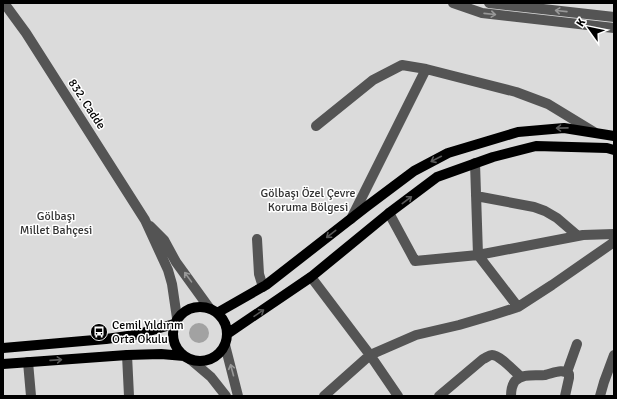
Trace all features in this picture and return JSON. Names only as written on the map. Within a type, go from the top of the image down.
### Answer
[{"type":"main road","points":[[213,311],[263,287],[414,171],[448,153],[518,132],[564,128],[614,136]]},
{"type":"main road","points":[[226,340],[311,277],[389,213],[437,177],[493,156],[536,146],[607,148],[614,150]]},
{"type":"main road","points":[[3,364],[161,354],[187,358],[199,362],[207,360],[221,352],[226,340],[226,326],[222,319],[213,311],[204,307],[189,309],[182,313],[176,321],[173,331],[175,345],[178,352],[187,358]]},
{"type":"main road","points":[[3,348],[135,335],[176,321]]},
{"type":"street","name":"832. Cadde","points":[[4,3],[33,44],[145,220],[168,270],[172,284],[176,321]]},
{"type":"street","points":[[453,3],[482,13],[614,28]]},
{"type":"street","points":[[489,3],[614,17]]},
{"type":"street","points":[[583,3],[587,25]]},
{"type":"street","points":[[316,126],[373,80],[402,65],[426,68],[516,92],[548,104],[594,132]]},
{"type":"street","points":[[351,219],[426,68]]},
{"type":"street","points":[[475,163],[478,255],[518,307]]},
{"type":"street","points":[[476,196],[534,207],[545,211],[557,218],[578,236]]},
{"type":"street","points":[[389,213],[415,261],[478,255],[578,236],[614,234]]},
{"type":"street","name":"832. Cadde","points":[[145,220],[164,240],[176,262],[213,311]]},
{"type":"street","points":[[257,239],[259,274],[263,287]]},
{"type":"street","points":[[324,396],[370,355],[416,335],[459,325],[518,307],[614,242]]},
{"type":"street","points":[[311,277],[370,355],[398,396]]},
{"type":"street","points":[[226,340],[238,396]]},
{"type":"street","points":[[566,372],[577,344]]},
{"type":"street","points":[[127,355],[129,396]]},
{"type":"street","points":[[439,396],[490,355],[499,358],[521,377]]},
{"type":"street","points":[[600,396],[614,355]]},
{"type":"street","points":[[187,358],[211,377],[226,396]]},
{"type":"street","points":[[28,362],[30,396]]},
{"type":"street","points":[[511,396],[514,382],[521,377],[562,371],[569,374],[564,396]]},
{"type":"green space","name":"Gölbaşı Özel Çevre Koruma Bölgesi","points":[[3,3],[614,3],[614,396],[3,396]]},
{"type":"shaded area","points":[[195,323],[203,323],[209,329],[209,337],[203,343],[195,343],[189,337],[189,329]]},
{"type":"place","name":"Cemil Yıldırım Orta Okulu","points":[[99,332]]},
{"type":"park label","name":"Gölbaşı Millet Bahçesi","points":[[56,223]]}]
